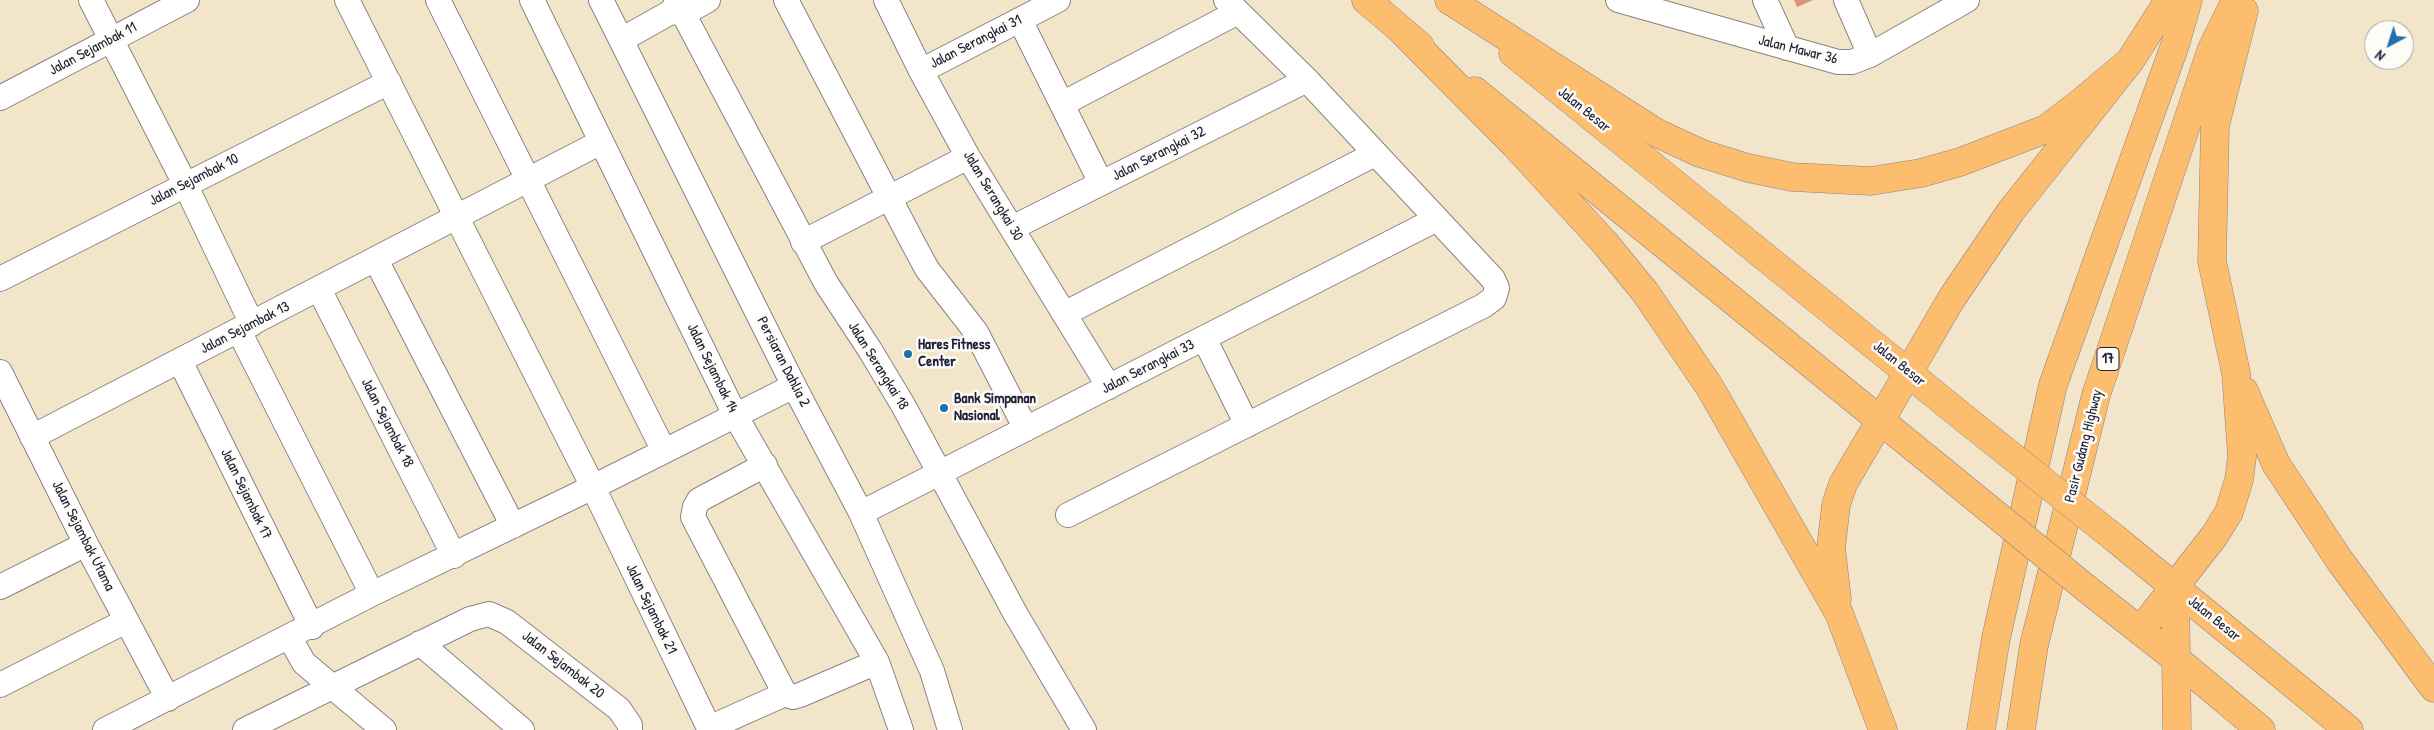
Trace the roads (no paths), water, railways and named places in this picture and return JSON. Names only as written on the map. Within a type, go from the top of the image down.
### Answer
[{"type":"main road","points":[[1366,0],[2261,730]]},
{"type":"main road","points":[[1448,0],[1657,134],[1700,153],[1748,168],[1792,177],[1871,181],[1921,173],[1960,162],[2046,129],[2130,61]]},
{"type":"main road","name":"Jalan Besar","points":[[1448,0],[1909,371],[1964,418],[2117,540],[2349,730]]},
{"type":"main road","points":[[1839,613],[1831,548],[1836,506],[1843,484],[1952,298],[2011,211],[2130,61],[2169,0]]},
{"type":"main road","points":[[1981,730],[1996,638],[2054,385],[2175,45],[2188,0]]},
{"type":"main road","name":"Pasir Gudang Highway","points":[[2021,730],[2034,645],[2096,395],[2210,51],[2236,0]]},
{"type":"main road","points":[[2140,631],[2215,535],[2235,495],[2242,457],[2236,373],[2212,261],[2215,126],[2238,31],[2248,0]]},
{"type":"main road","points":[[1402,31],[1515,145],[1599,235],[1645,292],[1709,386],[1839,613],[1883,730]]},
{"type":"main road","points":[[2236,373],[2276,464],[2340,562],[2434,688]]},
{"type":"main road","points":[[2174,587],[2177,730]]},
{"type":"street","points":[[91,0],[186,184],[246,328],[372,594]]},
{"type":"street","name":"Jalan Sejambak 11","points":[[0,98],[187,0]]},
{"type":"street","points":[[347,0],[593,487]]},
{"type":"street","points":[[438,0],[664,451]]},
{"type":"street","name":"Persiaran Dahlia 2","points":[[600,0],[794,386],[861,513],[932,671],[950,730]]},
{"type":"street","points":[[621,40],[677,5],[708,0]]},
{"type":"street","points":[[786,0],[927,269],[976,332],[1026,429]]},
{"type":"street","name":"Jalan Serangkai 30","points":[[886,0],[921,71],[968,157],[1108,387]]},
{"type":"street","name":"Jalan Serangkai 31","points":[[921,71],[1058,0]]},
{"type":"street","name":"Jalan Mawar 36","points":[[1618,0],[1666,7],[1786,48],[1838,62],[1852,62],[1870,55],[1939,7],[1967,0]]},
{"type":"street","points":[[1765,0],[1786,48]]},
{"type":"street","points":[[1846,0],[1870,55]]},
{"type":"street","name":"Jalan Sejambak 14","points":[[537,2],[601,142],[735,415],[877,662],[901,730]]},
{"type":"street","name":"Jalan Serangkai 18","points":[[677,5],[803,242],[842,310],[870,350],[940,473],[1016,613],[1084,730]]},
{"type":"street","points":[[1062,104],[1232,6],[1307,80],[1435,220],[1493,279],[1497,288],[1494,298],[1482,306],[1068,515]]},
{"type":"street","points":[[1020,20],[1101,183]]},
{"type":"street","name":"Jalan Serangkai 32","points":[[1012,228],[1307,80]]},
{"type":"street","name":"Jalan Sejambak 10","points":[[0,279],[389,82]]},
{"type":"street","name":"Jalan Sejambak 13","points":[[32,437],[246,328],[601,142]]},
{"type":"street","points":[[1064,314],[1375,154]]},
{"type":"street","points":[[803,242],[968,157]]},
{"type":"street","name":"Jalan Serangkai 33","points":[[861,513],[1435,220]]},
{"type":"street","points":[[376,260],[513,526]]},
{"type":"street","name":"Jalan Sejambak 18","points":[[319,289],[454,556]]},
{"type":"street","points":[[1204,338],[1247,425]]},
{"type":"street","name":"Jalan Sejambak 17","points":[[180,361],[312,627]]},
{"type":"street","name":"Jalan Sejambak Utama","points":[[0,372],[86,544],[168,699]]},
{"type":"street","points":[[105,730],[312,627],[372,594],[454,556],[794,386]]},
{"type":"street","points":[[765,465],[699,500],[695,507],[694,517],[785,694]]},
{"type":"street","name":"Jalan Sejambak 21","points":[[593,487],[709,729]]},
{"type":"street","points":[[0,587],[86,544]]},
{"type":"street","name":"Jalan Sejambak 20","points":[[420,643],[470,619],[489,614],[507,622],[618,709],[630,727]]},
{"type":"street","points":[[0,685],[126,621]]},
{"type":"street","points":[[290,638],[304,663],[330,687],[384,730]]},
{"type":"street","points":[[245,730],[420,643],[522,730]]},
{"type":"street","points":[[709,729],[785,694],[800,695],[877,662]]},
{"type":"place","name":"Hares Fitness Center","points":[[908,354]]},
{"type":"place","name":"Bank Simpanan Nasional","points":[[944,408]]}]
